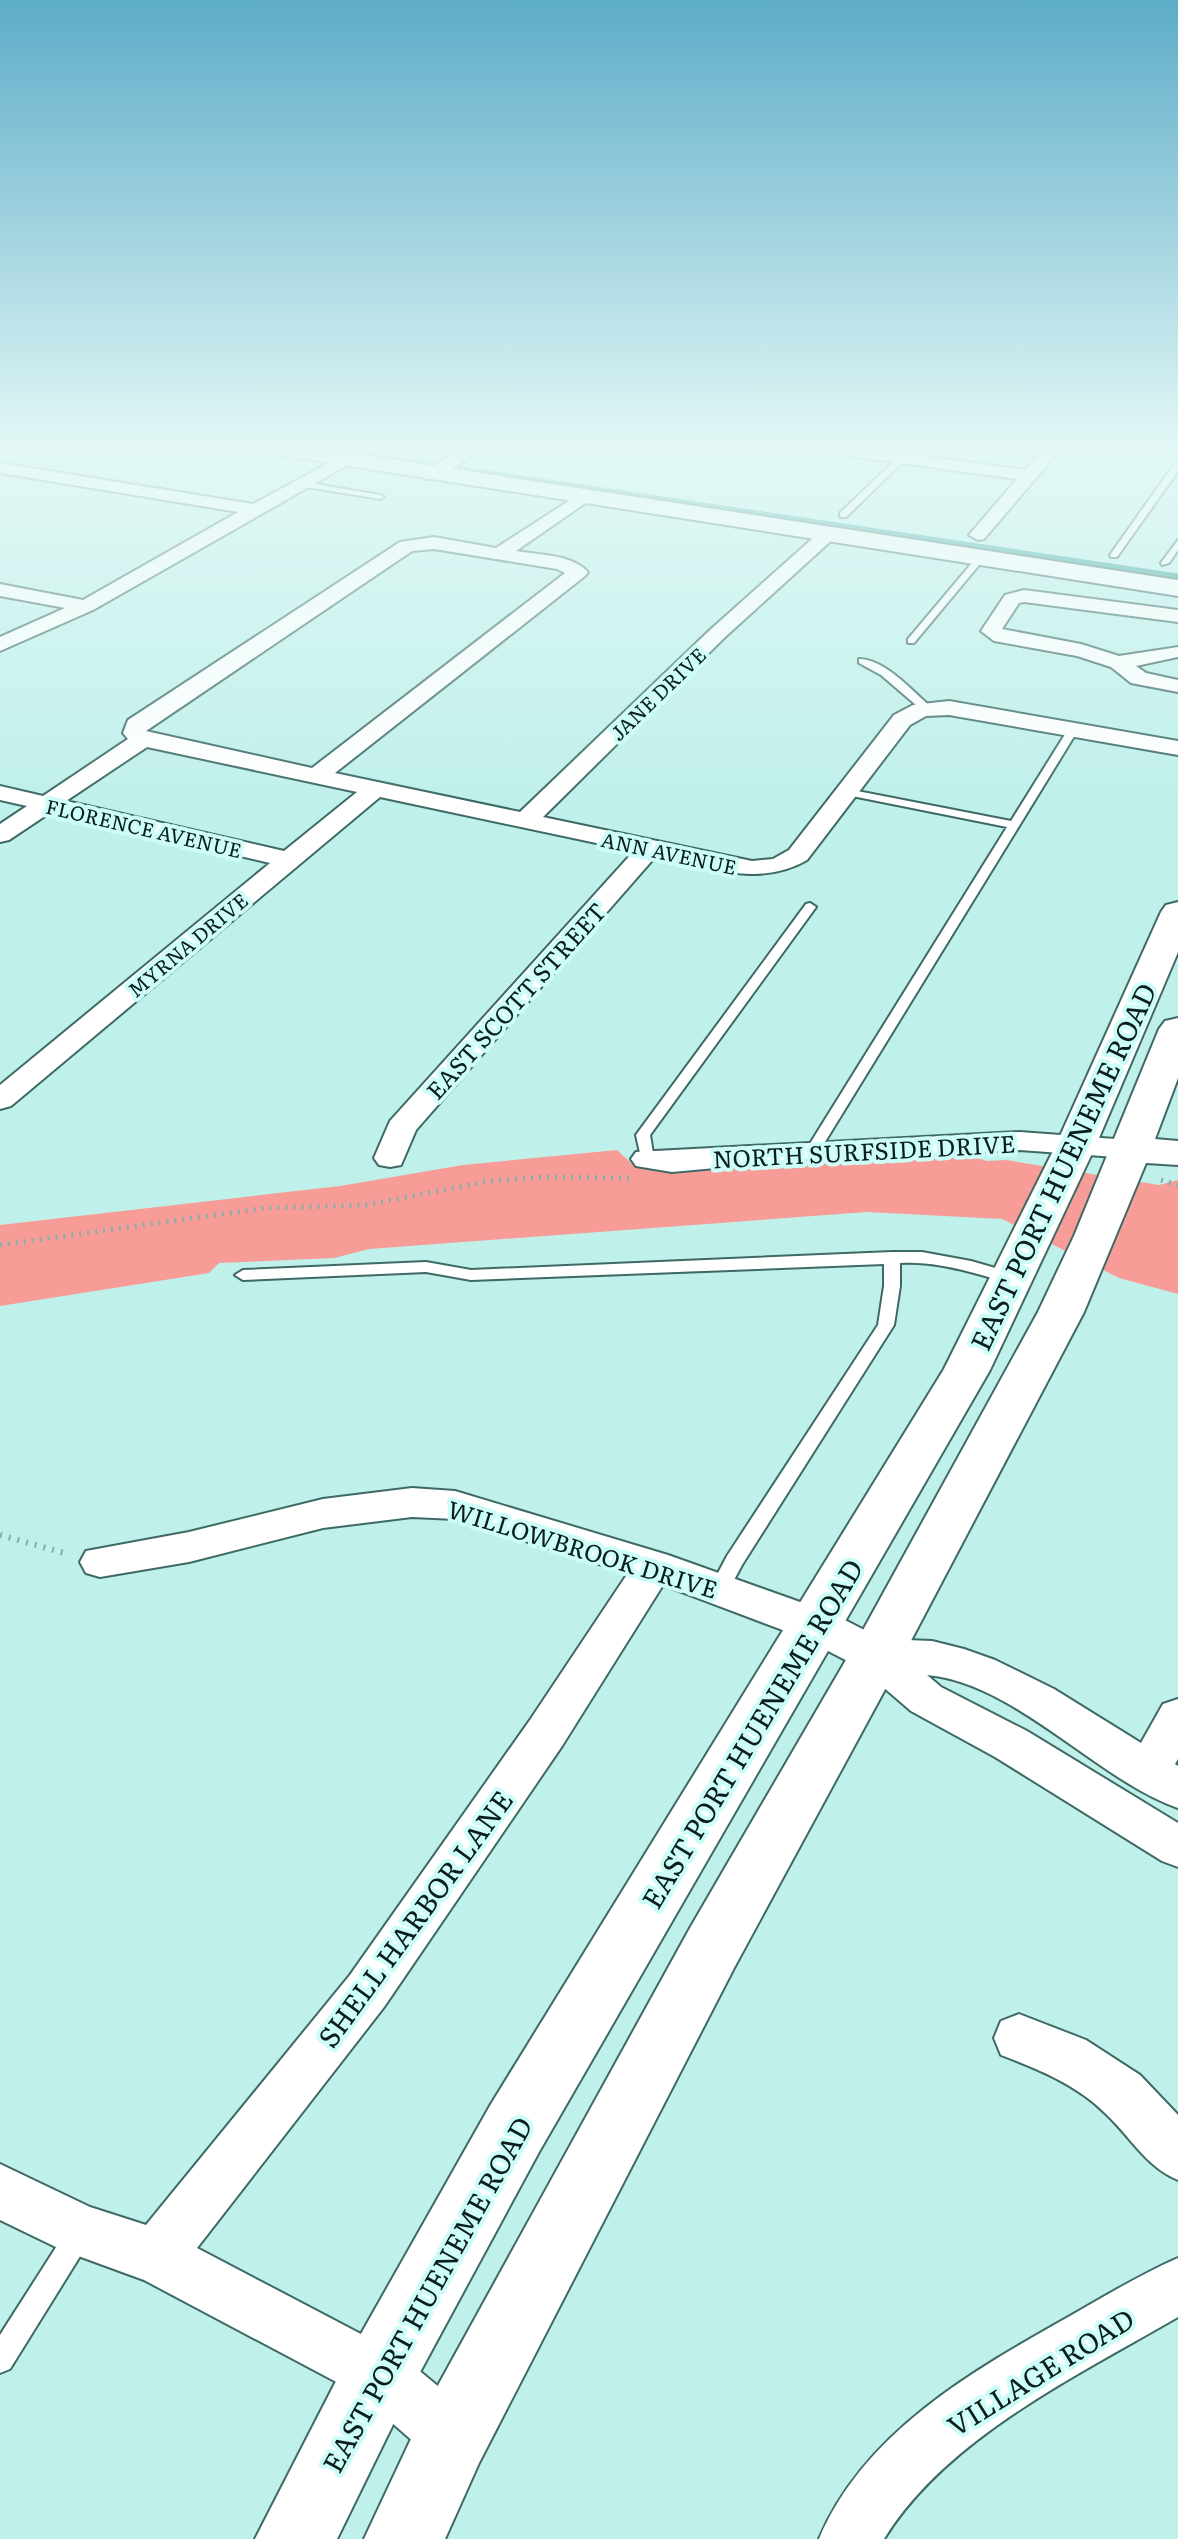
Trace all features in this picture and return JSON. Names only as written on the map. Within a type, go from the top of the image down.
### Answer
[{"type":"main road","points":[[1003,562],[1178,588]]},
{"type":"main road","name":"EAST PORT HUENEME ROAD","points":[[295,2539],[379,2374],[515,2128],[967,1370],[1011,1278],[1128,1149],[1178,912]]},
{"type":"main road","name":"EAST PORT HUENEME ROAD","points":[[404,2539],[452,2436],[712,1948],[876,1656],[1061,1312],[1096,1236],[1178,1029]]},
{"type":"street","points":[[0,645],[86,606],[164,562]]},
{"type":"street","points":[[0,835],[143,739],[134,733],[136,725],[382,562]]},
{"type":"street","points":[[316,776],[578,575],[569,565],[555,562]]},
{"type":"street","name":"JANE DRIVE","points":[[525,821],[717,634],[796,562]]},
{"type":"street","points":[[1138,609],[1154,585]]},
{"type":"street","points":[[0,590],[86,606]]},
{"type":"street","points":[[1178,616],[1016,597],[991,631],[1001,637],[1081,650],[1118,663],[1139,678],[1178,686]]},
{"type":"street","points":[[1118,663],[1173,652]]},
{"type":"street","points":[[927,709],[949,708],[1178,748]]},
{"type":"street","name":"ANN AVENUE","points":[[143,739],[752,869],[779,866],[798,855],[902,720],[927,709]]},
{"type":"street","name":"MYRNA DRIVE","points":[[0,1100],[375,789]]},
{"type":"street","name":"FLORENCE AVENUE","points":[[0,793],[289,860]]},
{"type":"street","name":"EAST SCOTT STREET","points":[[390,1158],[401,1128],[650,848]]},
{"type":"street","name":"NORTH SURFSIDE DRIVE","points":[[646,1168],[672,1162],[813,1150],[1020,1141],[1128,1149]]},
{"type":"street","name":"WILLOWBROOK DRIVE","points":[[100,1562],[140,1559],[369,1505],[425,1501],[455,1505],[654,1566],[816,1625],[876,1656]]},
{"type":"street","name":"SHELL HARBOR LANE","points":[[156,2256],[367,1991],[546,1733],[654,1566]]},
{"type":"street","points":[[876,1656],[947,1660],[991,1679],[1044,1705],[1163,1780],[1178,1717]]},
{"type":"street","points":[[876,1656],[926,1699],[1011,1744],[1178,1847]]},
{"type":"street","points":[[1019,2038],[1068,2057],[1122,2093],[1178,2154]]},
{"type":"street","points":[[0,2191],[81,2231],[156,2256],[379,2374],[452,2436]]},
{"type":"street","name":"VILLAGE ROAD","points":[[850,2539],[873,2502],[930,2441],[988,2399],[1178,2286]]},
{"type":"lane","points":[[911,641],[977,562]]},
{"type":"lane","points":[[862,661],[885,673],[927,709]]},
{"type":"lane","points":[[813,1150],[1073,730]]},
{"type":"lane","points":[[847,792],[1014,825]]},
{"type":"lane","points":[[646,1168],[643,1135],[810,907]]},
{"type":"lane","points":[[719,1590],[734,1561],[886,1325],[892,1286],[892,1257]]},
{"type":"lane","points":[[243,1275],[426,1267],[471,1275],[922,1257],[971,1266],[1011,1278]]},
{"type":"lane","points":[[0,2359],[81,2231]]},
{"type":"path","points":[[0,1245],[266,1208],[366,1205],[490,1181],[646,1168]]},
{"type":"path","points":[[0,1535],[100,1562]]},
{"type":"shaded area","points":[[617,1150],[633,1165],[671,1169],[800,1158],[937,1154],[965,1155],[987,1161],[1006,1160],[1159,1185],[1178,1180],[1178,1294],[1119,1278],[1002,1219],[867,1212],[369,1249],[334,1258],[219,1263],[209,1273],[0,1306],[0,1225],[340,1186],[463,1165]]},
{"type":"waterway","points":[[1088,562],[1178,576]]}]
